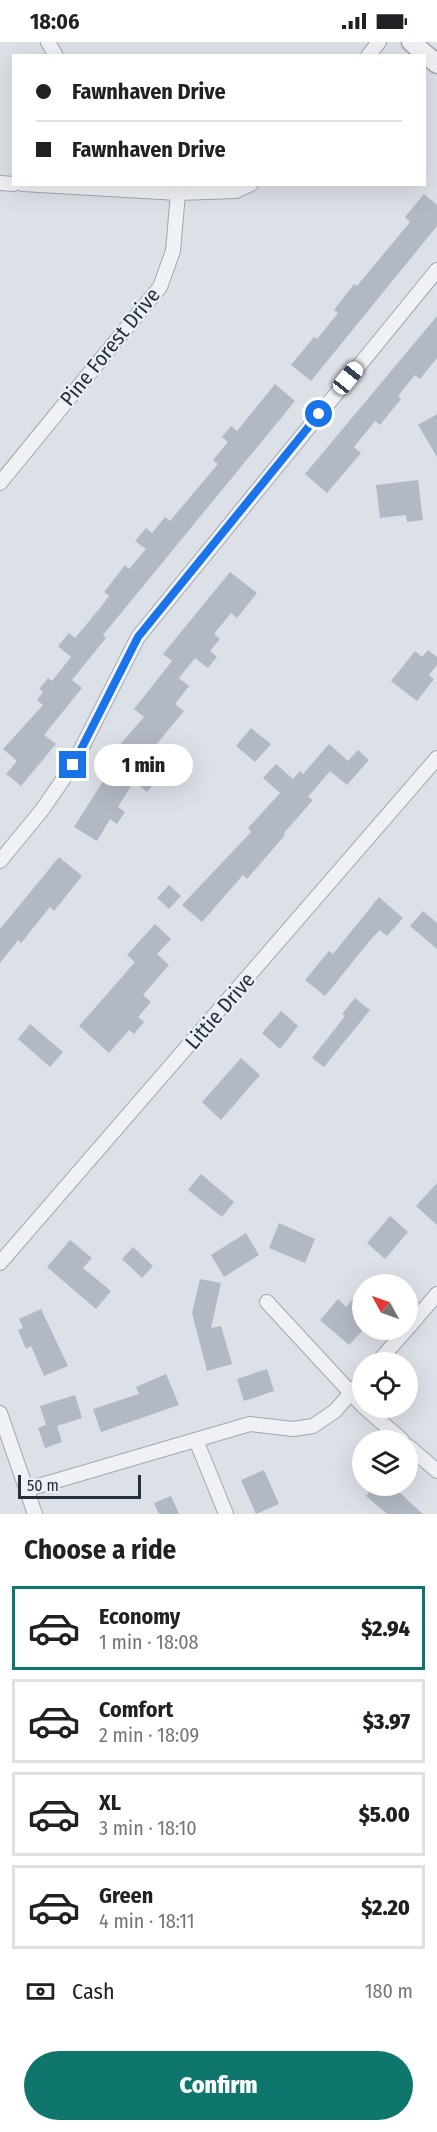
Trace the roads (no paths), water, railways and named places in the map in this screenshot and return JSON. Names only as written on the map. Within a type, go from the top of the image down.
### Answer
[{"type":"street","points":[[370,54],[379,42]]},
{"type":"street","points":[[411,42],[425,54]]},
{"type":"street","points":[[81,186],[178,193],[236,190],[246,186]]},
{"type":"street","name":"Pine Forest Drive","points":[[0,483],[160,288],[173,251],[178,193]]},
{"type":"street","points":[[0,861],[42,810],[73,765],[138,637],[437,270]]},
{"type":"street","name":"Littie Drive","points":[[0,1263],[437,758]]},
{"type":"street","points":[[418,1316],[437,1294]]},
{"type":"street","points":[[267,1302],[350,1395]]},
{"type":"street","points":[[387,1352],[397,1340]]},
{"type":"street","points":[[28,1490],[250,1424],[293,1429],[313,1426],[335,1411],[352,1393]]},
{"type":"street","points":[[0,1413],[35,1514]]},
{"type":"street","points":[[376,1418],[390,1430]]},
{"type":"street","points":[[196,1440],[226,1514]]},
{"type":"street","points":[[418,1455],[437,1471]]}]
